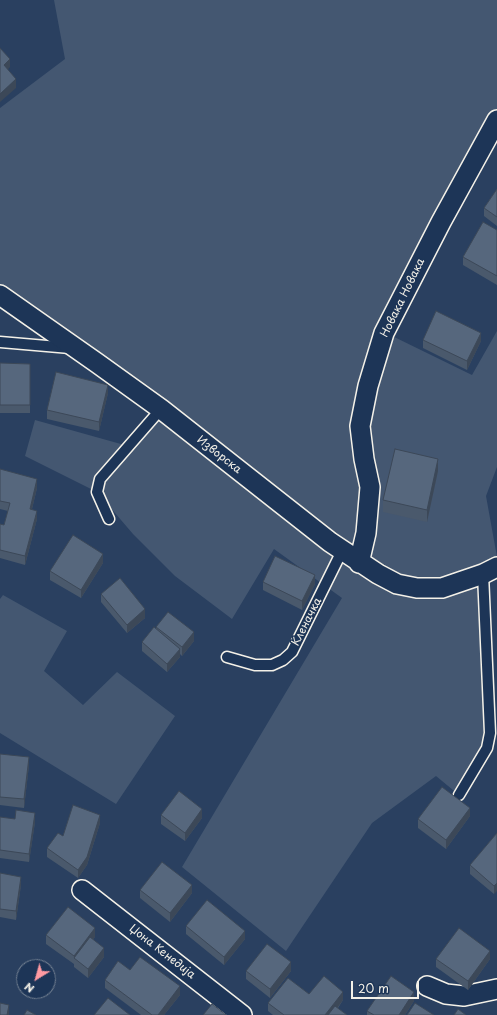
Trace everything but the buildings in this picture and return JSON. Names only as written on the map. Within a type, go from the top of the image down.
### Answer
[{"type":"street","name":"Новака Новака","points":[[359,563],[366,533],[370,487],[364,459],[360,426],[368,386],[384,333],[441,222],[497,120]]},
{"type":"street","name":"Изворска","points":[[0,296],[78,349],[161,409],[359,563]]},
{"type":"street","points":[[359,563],[397,584],[417,588],[442,588],[490,571]]},
{"type":"street","name":"Џона Кенедија","points":[[82,890],[242,1015]]},
{"type":"street","points":[[427,986],[446,994],[464,996],[497,989]]},
{"type":"lane","points":[[0,342],[78,349]]},
{"type":"lane","points":[[109,519],[97,492],[100,479],[161,409]]},
{"type":"lane","name":"Кленачка","points":[[227,656],[255,665],[272,665],[283,660],[292,652],[342,551]]},
{"type":"lane","points":[[459,795],[487,748],[490,733],[490,571]]},
{"type":"shaded area","points":[[54,0],[497,0],[497,126],[384,332],[472,375],[497,331],[497,467],[486,496],[497,557],[497,567],[483,574],[490,733],[459,795],[436,776],[372,823],[286,951],[182,867],[342,598],[274,549],[232,619],[175,576],[133,534],[97,492],[25,456],[35,420],[128,446],[161,409],[0,295],[0,108],[65,59]]},
{"type":"shaded area","points":[[3,595],[67,631],[44,671],[83,705],[117,672],[175,716],[116,804],[0,733],[0,599]]}]
